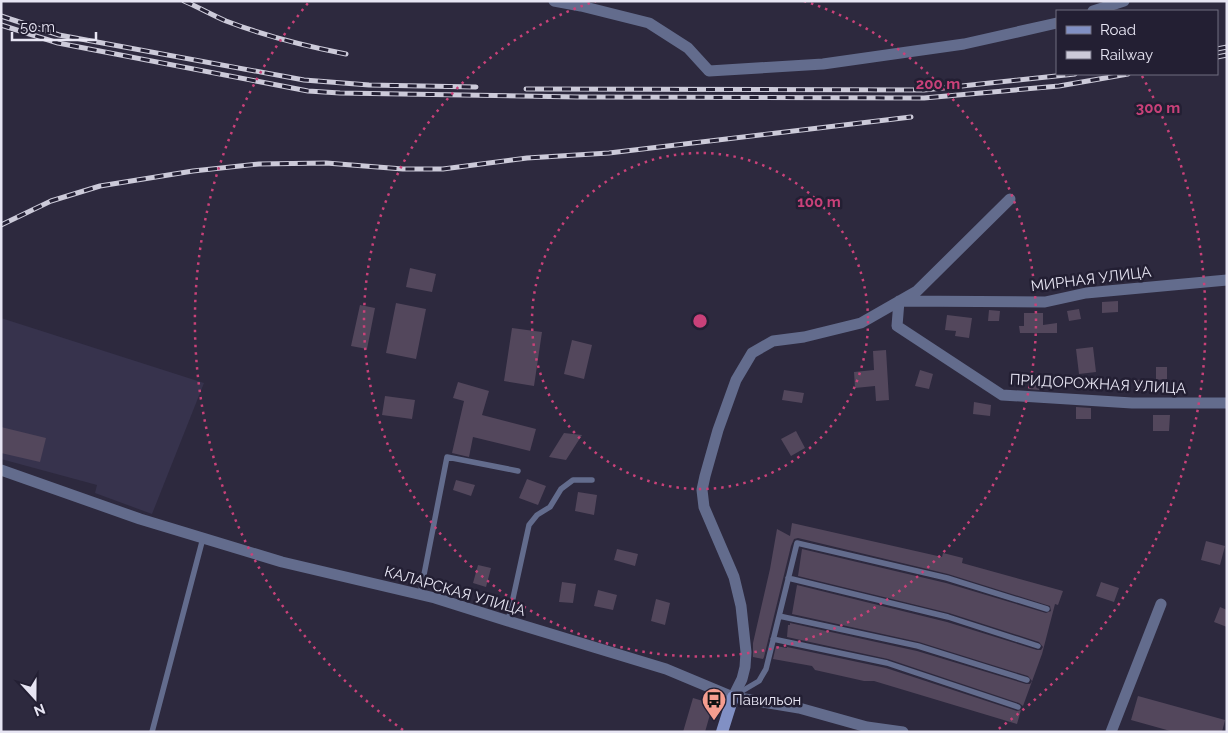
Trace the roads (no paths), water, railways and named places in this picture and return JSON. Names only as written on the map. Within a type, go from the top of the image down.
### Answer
[{"type":"street","points":[[554,1],[649,23],[688,48],[709,71],[833,62],[964,44],[1056,23]]},
{"type":"street","points":[[1096,10],[1124,1]]},
{"type":"street","points":[[722,732],[733,696],[742,679],[746,652],[741,606],[734,577],[704,507],[702,490],[716,439],[736,380],[752,353],[773,341],[804,337],[861,323],[917,291],[1010,199]]},
{"type":"street","name":"МИРНАЯ УЛИЦА","points":[[899,301],[1045,302],[1086,294],[1227,280]]},
{"type":"street","name":"ПРИДОРОЖНАЯ УЛИЦА","points":[[899,301],[897,326],[1002,395],[1132,402],[1227,404]]},
{"type":"street","name":"КАЛАРСКАЯ УЛИЦА","points":[[1,470],[140,519],[282,562],[420,594],[666,669],[733,696],[799,708],[867,727],[903,732]]},
{"type":"street","points":[[1111,732],[1161,604]]},
{"type":"lane","points":[[420,594],[447,457],[518,470]]},
{"type":"lane","points":[[508,621],[529,525],[537,515],[550,508],[561,489],[573,480],[592,480]]},
{"type":"lane","points":[[152,732],[203,538]]},
{"type":"lane","points":[[733,696],[759,680],[766,669],[797,543],[947,578],[1047,610]]},
{"type":"lane","points":[[788,578],[948,617],[1038,646]]},
{"type":"lane","points":[[779,616],[918,646],[1027,680]]},
{"type":"lane","points":[[774,639],[887,664],[1018,706]]},
{"type":"railway","points":[[184,1],[226,21],[255,31],[300,44],[346,54]]},
{"type":"railway","points":[[1,16],[59,35],[304,80],[369,85],[476,87]]},
{"type":"railway","points":[[1,25],[58,43],[308,91],[340,93],[577,97],[924,98],[1059,86],[1122,75]]},
{"type":"railway","points":[[1218,49],[1227,47]]},
{"type":"railway","points":[[1218,57],[1227,55]]},
{"type":"railway","points":[[526,89],[924,90],[1066,75]]},
{"type":"railway","points":[[1,225],[51,201],[100,186],[193,171],[259,164],[326,163],[403,169],[443,169],[527,158],[609,153],[911,117]]},
{"type":"place","name":"Павильон","points":[[714,721]]}]
